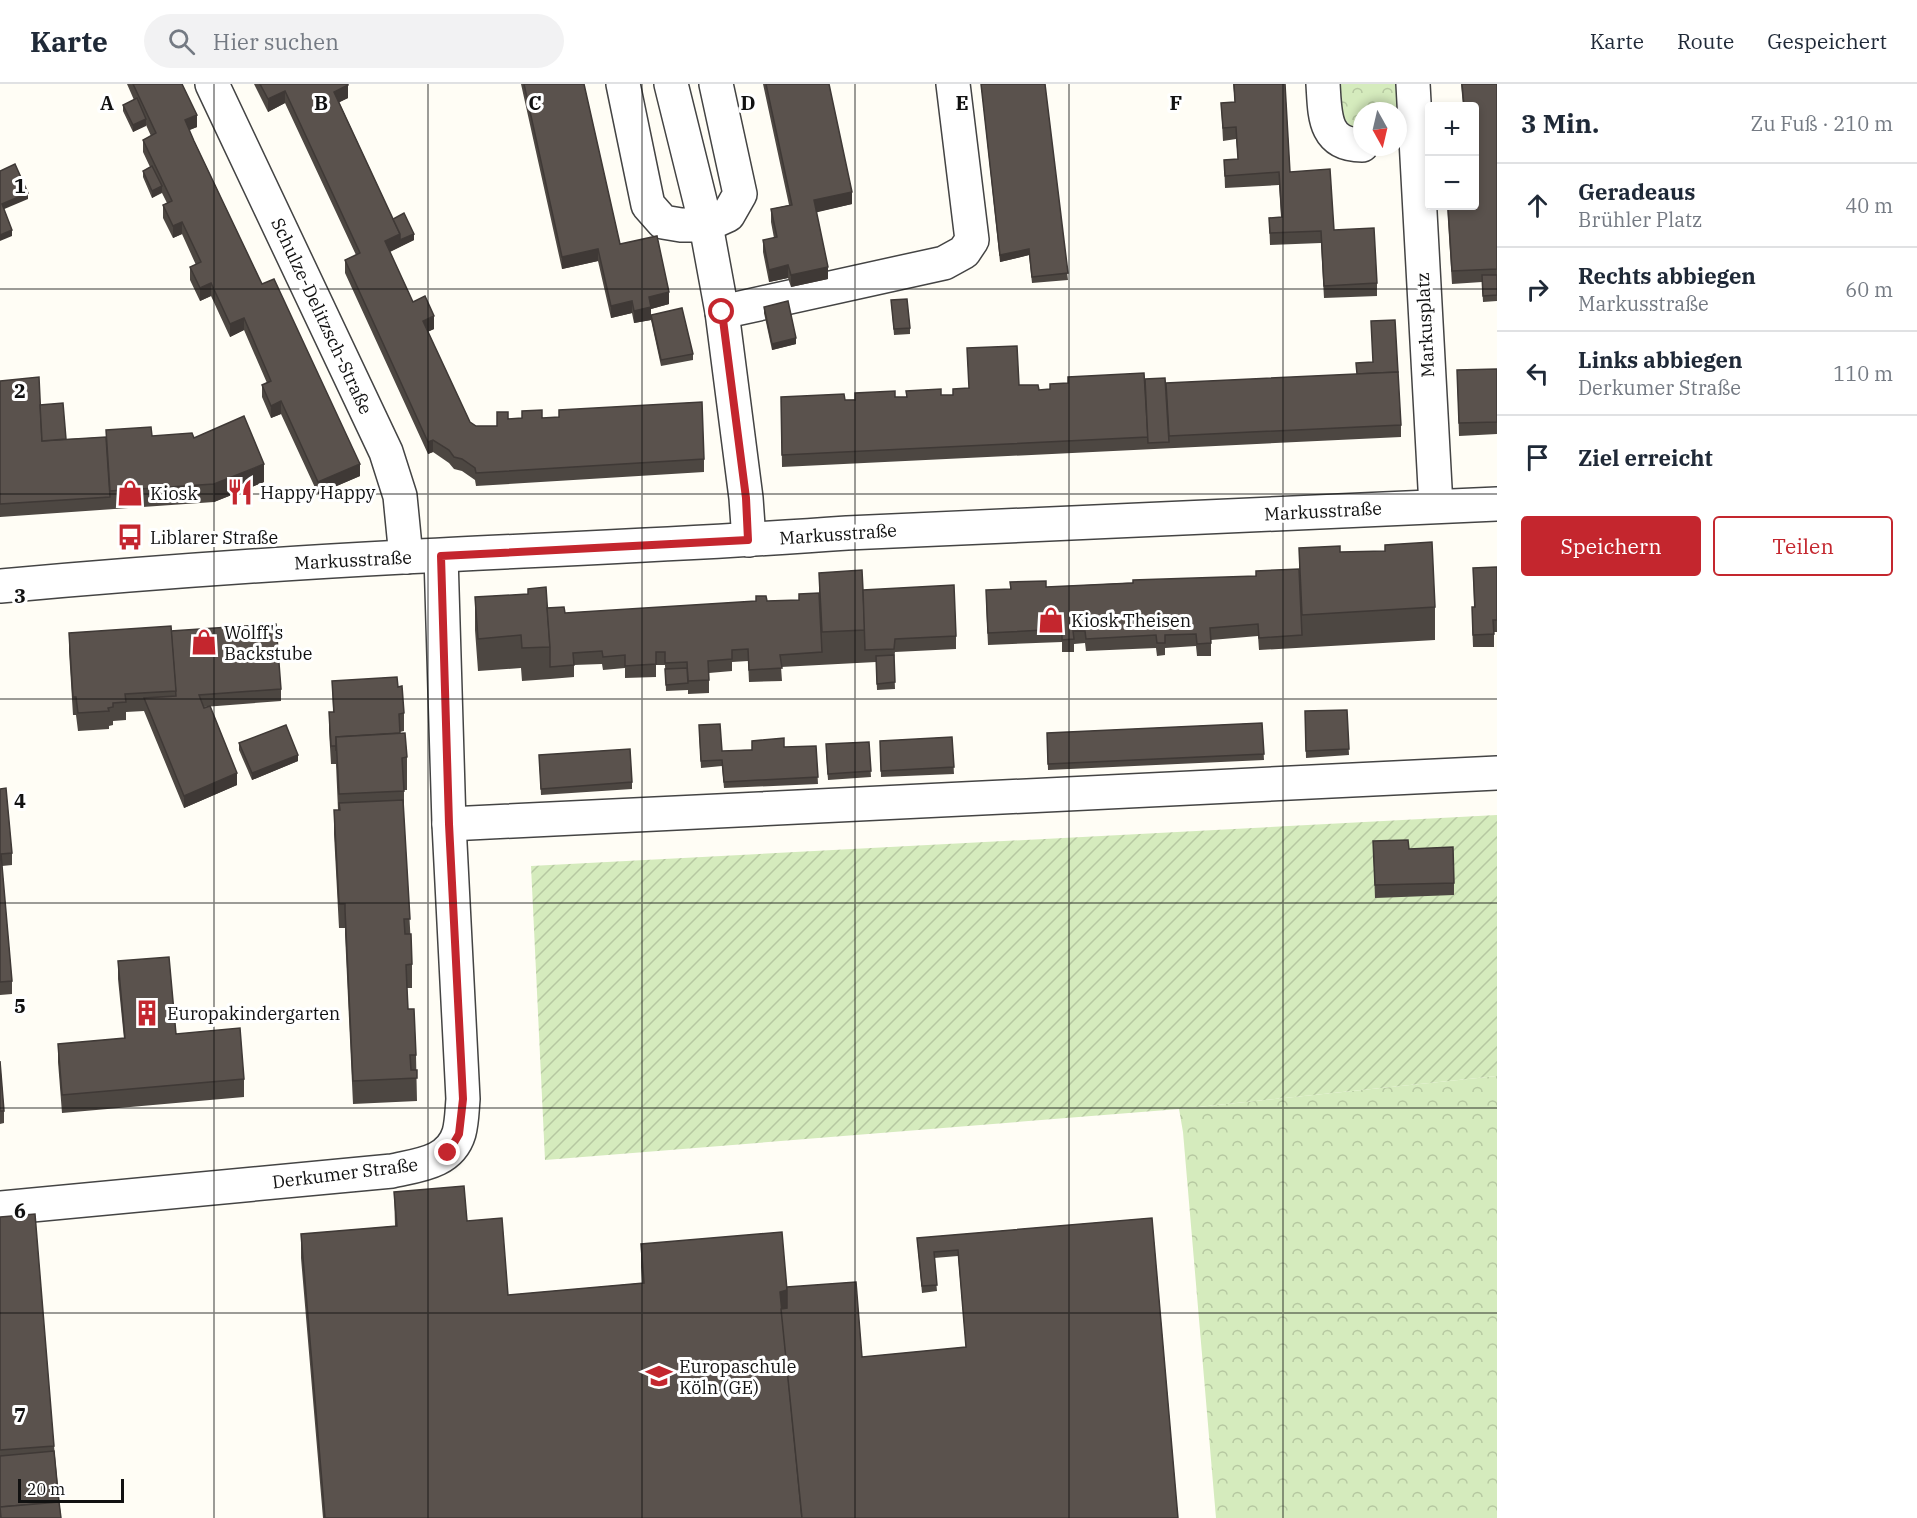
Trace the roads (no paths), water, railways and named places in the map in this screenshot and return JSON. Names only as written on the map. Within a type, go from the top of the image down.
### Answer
[{"type":"street","name":"Schulze-Delitzsch-Straße","points":[[212,84],[386,452],[400,496],[406,557]]},
{"type":"street","points":[[623,84],[648,205],[663,222],[681,225],[706,225],[728,215],[740,194],[716,84]]},
{"type":"street","points":[[671,84],[706,225],[722,312],[746,498],[748,540]]},
{"type":"street","points":[[722,312],[944,263],[964,252],[972,240],[953,84]]},
{"type":"street","points":[[1323,84],[1325,120],[1336,138],[1353,145]]},
{"type":"street","name":"Markusplatz","points":[[1407,136],[1413,84]]},
{"type":"street","name":"Markusplatz","points":[[1407,156],[1436,506]]},
{"type":"street","name":"Markusstraße","points":[[0,586],[406,557],[748,540],[847,532],[1497,504]]},
{"type":"street","name":"Derkumer Straße","points":[[0,1208],[392,1171],[431,1162],[448,1153],[459,1134],[463,1099],[449,824],[441,556]]},
{"type":"street","points":[[449,824],[1497,773]]},
{"type":"place","name":"Happy Happy","points":[[240,492]]},
{"type":"place","name":"Kiosk","points":[[130,493]]},
{"type":"place","name":"Liblarer Straße","points":[[130,537]]},
{"type":"place","name":"Kiosk Theisen","points":[[1051,620]]},
{"type":"place","name":"Wolff's Backstube","points":[[204,642]]},
{"type":"place","name":"Europakindergarten","points":[[147,1013]]},
{"type":"place","name":"Europaschule Köln (GE)","points":[[659,1376]]}]
